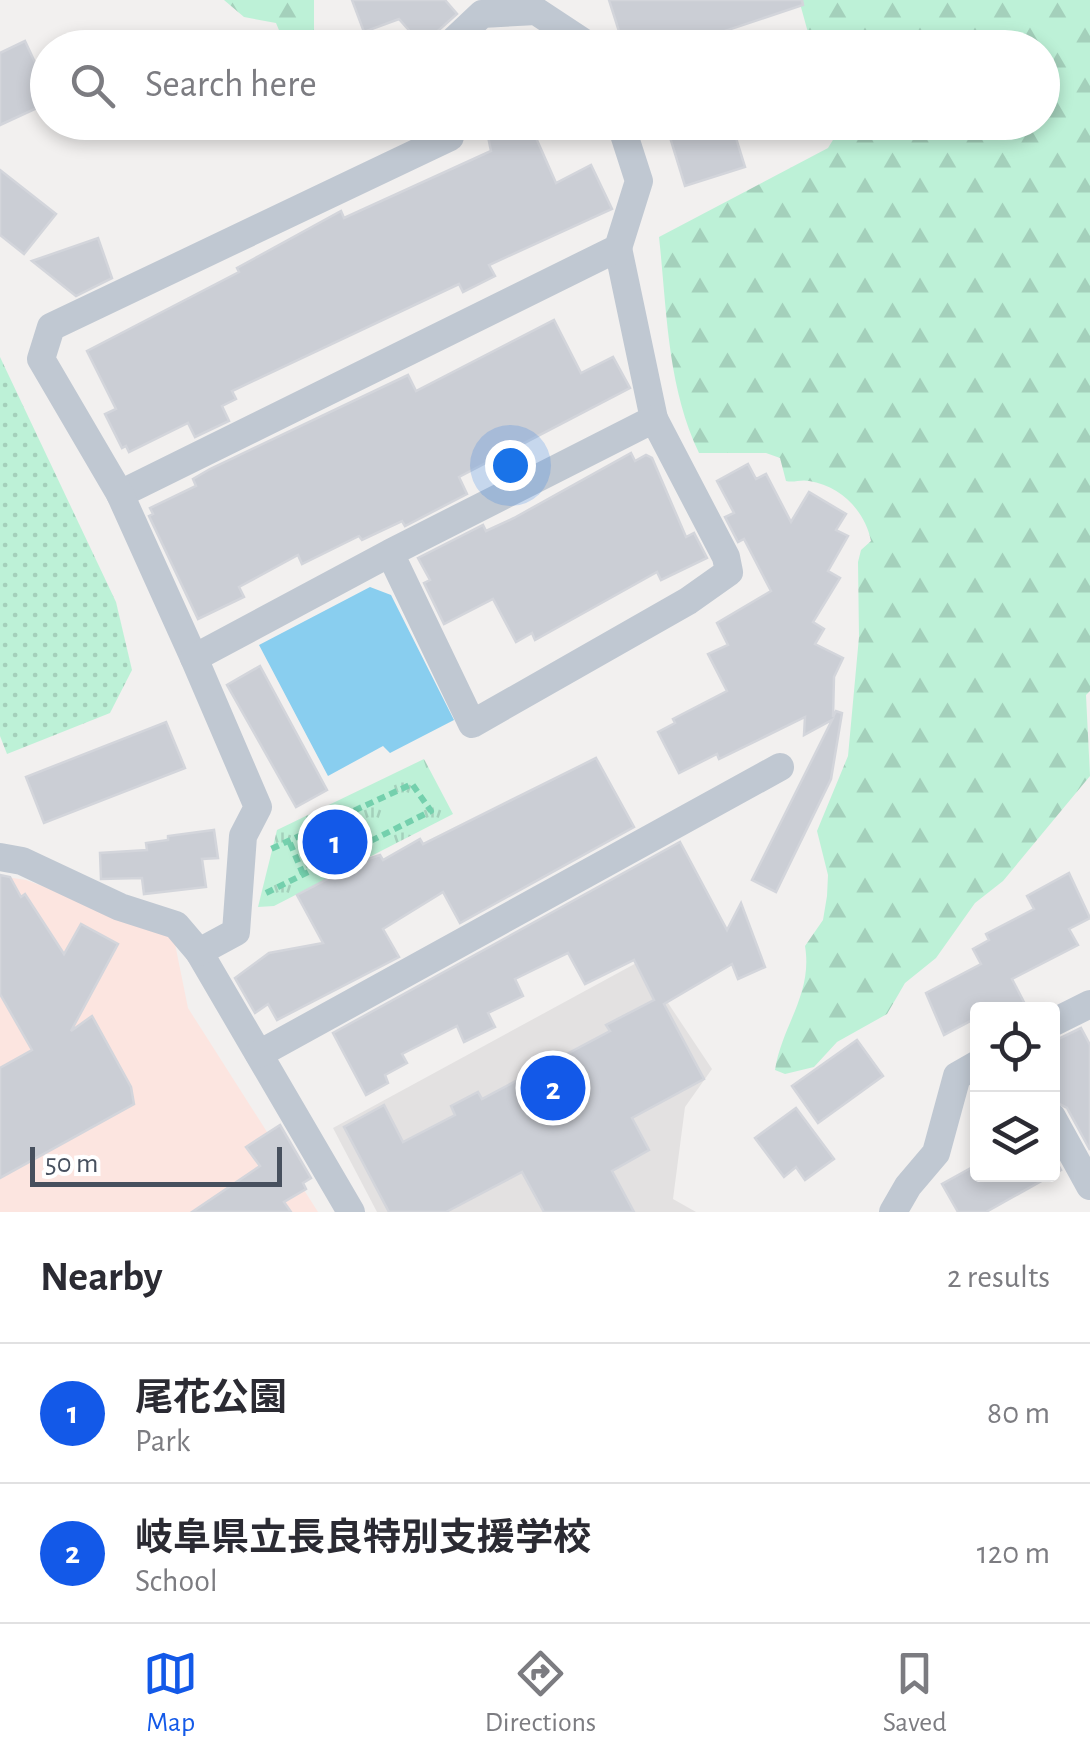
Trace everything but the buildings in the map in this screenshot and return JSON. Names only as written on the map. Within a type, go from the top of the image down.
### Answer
[{"type":"street","points":[[459,30],[475,7],[536,10],[565,30]]},
{"type":"street","points":[[199,952],[236,932],[243,836],[258,807],[120,494],[41,359],[51,326],[444,140]]},
{"type":"street","points":[[390,552],[472,724],[688,601],[729,572],[726,557],[654,419],[618,248],[639,181],[626,140]]},
{"type":"street","points":[[120,494],[618,248]]},
{"type":"street","points":[[194,658],[390,552],[654,419]]},
{"type":"street","points":[[259,1054],[780,767]]},
{"type":"street","points":[[0,858],[22,861],[120,907],[176,925],[199,952],[351,1212]]},
{"type":"street","points":[[1060,1020],[1090,1004]]},
{"type":"street","points":[[893,1212],[908,1186],[936,1153],[957,1076],[970,1069]]},
{"type":"street","points":[[1060,1132],[1090,1186]]},
{"type":"path","points":[[238,907],[431,811],[412,784],[290,843],[242,859]]},
{"type":"path","points":[[290,843],[304,874]]},
{"type":"shaded area","points":[[0,876],[26,880],[173,934],[188,1008],[318,1212],[0,1212]]},
{"type":"shaded area","points":[[640,961],[712,1069],[685,1107],[673,1199],[696,1212],[377,1212],[333,1128]]},
{"type":"green space","points":[[224,0],[314,0],[314,30],[279,30],[276,23],[244,17]]},
{"type":"green space","points":[[799,0],[1090,0],[1090,691],[1086,695],[1090,776],[1003,881],[975,903],[936,958],[905,983],[887,1014],[837,1042],[814,1067],[785,1074],[775,1070],[805,979],[805,946],[823,920],[827,896],[828,875],[817,831],[848,756],[859,637],[858,562],[861,550],[871,541],[850,502],[821,484],[786,481],[780,458],[766,453],[699,453],[674,374],[659,237],[828,148],[833,140],[1060,140],[1060,30],[807,30]]},
{"type":"green space","points":[[0,357],[116,602],[132,670],[110,713],[7,754],[0,736]]},
{"type":"green space","points":[[424,759],[453,814],[274,906],[258,907],[277,830]]},
{"type":"water","points":[[370,587],[391,595],[454,720],[390,753],[383,746],[328,776],[259,645]]},
{"type":"place","name":"尾花公園","points":[[335,842]]},
{"type":"place","name":"岐阜県立長良特別支援学校","points":[[553,1088]]}]
